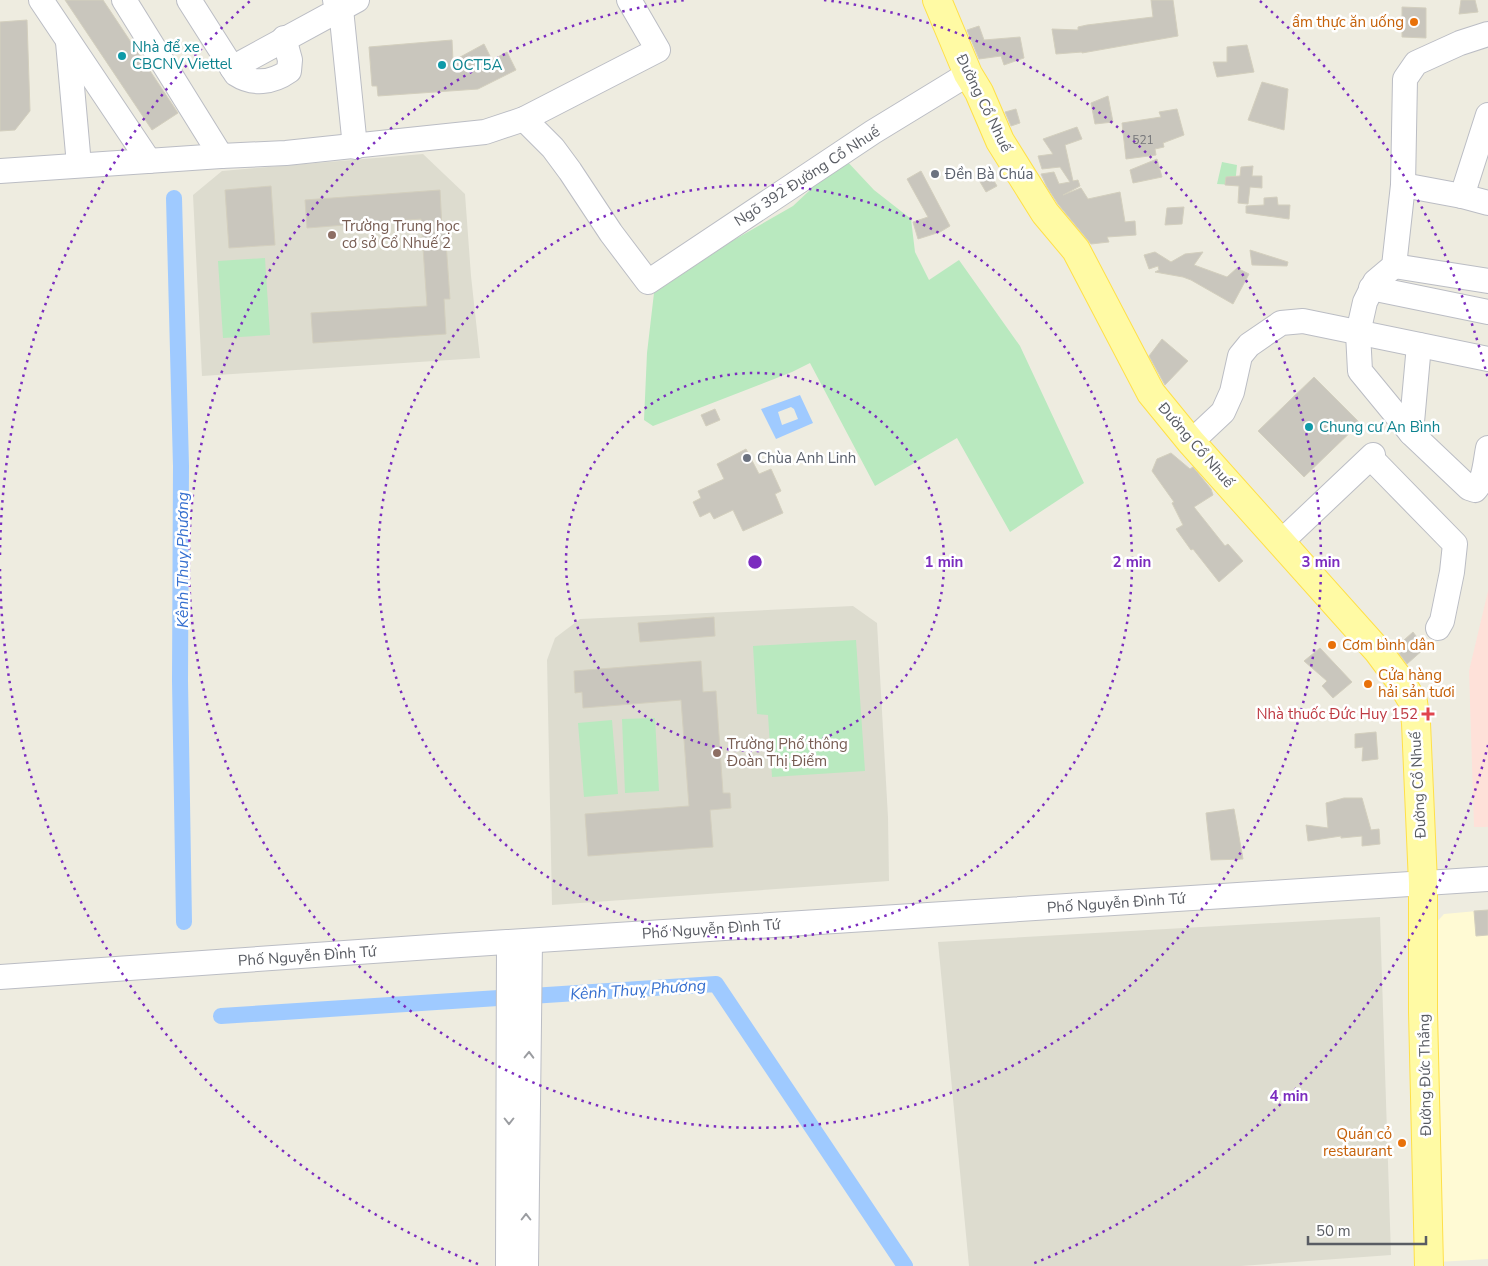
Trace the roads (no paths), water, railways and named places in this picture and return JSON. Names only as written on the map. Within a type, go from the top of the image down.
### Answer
[{"type":"main road","name":"Đường Cổ Nhuế","points":[[937,0],[968,74],[979,92],[1000,141],[1045,213],[1076,250],[1151,393],[1191,442],[1378,651],[1402,682],[1413,702],[1423,883]]},
{"type":"main road","name":"Đường Đức Thắng","points":[[1423,883],[1423,1012],[1429,1266]]},
{"type":"street","points":[[42,0],[149,161]]},
{"type":"street","points":[[124,0],[221,156]]},
{"type":"street","points":[[189,0],[236,74],[246,80],[260,82],[279,78],[289,71],[290,60],[284,38]]},
{"type":"street","points":[[0,171],[286,153],[485,132],[524,119],[658,50],[629,0]]},
{"type":"street","points":[[232,68],[344,3],[355,147]]},
{"type":"street","points":[[1488,34],[1460,43],[1434,45],[1416,63],[1405,79],[1403,185],[1394,266],[1375,282],[1371,288],[1365,302],[1358,333],[1360,371],[1411,434],[1469,488],[1475,490],[1480,485],[1488,448]]},
{"type":"street","points":[[68,40],[79,165]]},
{"type":"street","name":"Ngõ 392 Đường Cổ Nhuế","points":[[524,119],[553,148],[611,233],[648,282],[872,132],[968,74]]},
{"type":"street","points":[[1462,196],[1488,115]]},
{"type":"street","points":[[1403,185],[1488,203]]},
{"type":"street","points":[[1394,266],[1488,280]]},
{"type":"street","points":[[1371,288],[1488,312]]},
{"type":"street","points":[[1191,442],[1223,412],[1232,392],[1240,356],[1250,345],[1281,323],[1303,321],[1488,359]]},
{"type":"street","points":[[1411,434],[1419,345]]},
{"type":"street","points":[[1281,542],[1372,457],[1455,544],[1451,580],[1442,621],[1438,628]]},
{"type":"street","name":"Phố Nguyễn Đình Tứ","points":[[0,977],[519,941],[1488,879]]},
{"type":"street","points":[[519,941],[519,1019],[526,1266]]},
{"type":"street","points":[[508,1266],[519,1019]]},
{"type":"water","points":[[800,395],[813,423],[776,439],[761,409]],"holes":[[[791,407],[794,409],[798,419],[782,425],[778,412]]]},
{"type":"waterway","name":"Kênh Thuỵ Phương","points":[[174,198],[181,466],[180,681],[184,922]]},
{"type":"waterway","name":"Kênh Thuỵ Phương","points":[[221,1016],[716,984],[905,1266]]},
{"type":"place","name":"ẩm thực ăn uống","points":[[1414,22]]},
{"type":"place","name":"Nhà để xe CBCNV Viettel","points":[[122,56]]},
{"type":"place","name":"OCT5A","points":[[442,65]]},
{"type":"place","name":"Đền Bà Chúa","points":[[935,174]]},
{"type":"place","name":"Trường Trung học cơ sở Cổ Nhuế 2","points":[[332,235]]},
{"type":"place","name":"Chung cư An Bình","points":[[1309,427]]},
{"type":"place","name":"Chùa Anh Linh","points":[[747,458]]},
{"type":"place","name":"Cơm bình dân","points":[[1332,645]]},
{"type":"place","name":"Cửa hàng hải sản tươi","points":[[1368,684]]},
{"type":"place","name":"Nhà thuốc Đức Huy 152","points":[[1428,714]]},
{"type":"place","name":"Trường Phổ thông Đoàn Thị Điểm","points":[[717,753]]},
{"type":"place","name":"Quán cỏ restaurant","points":[[1402,1143]]}]
